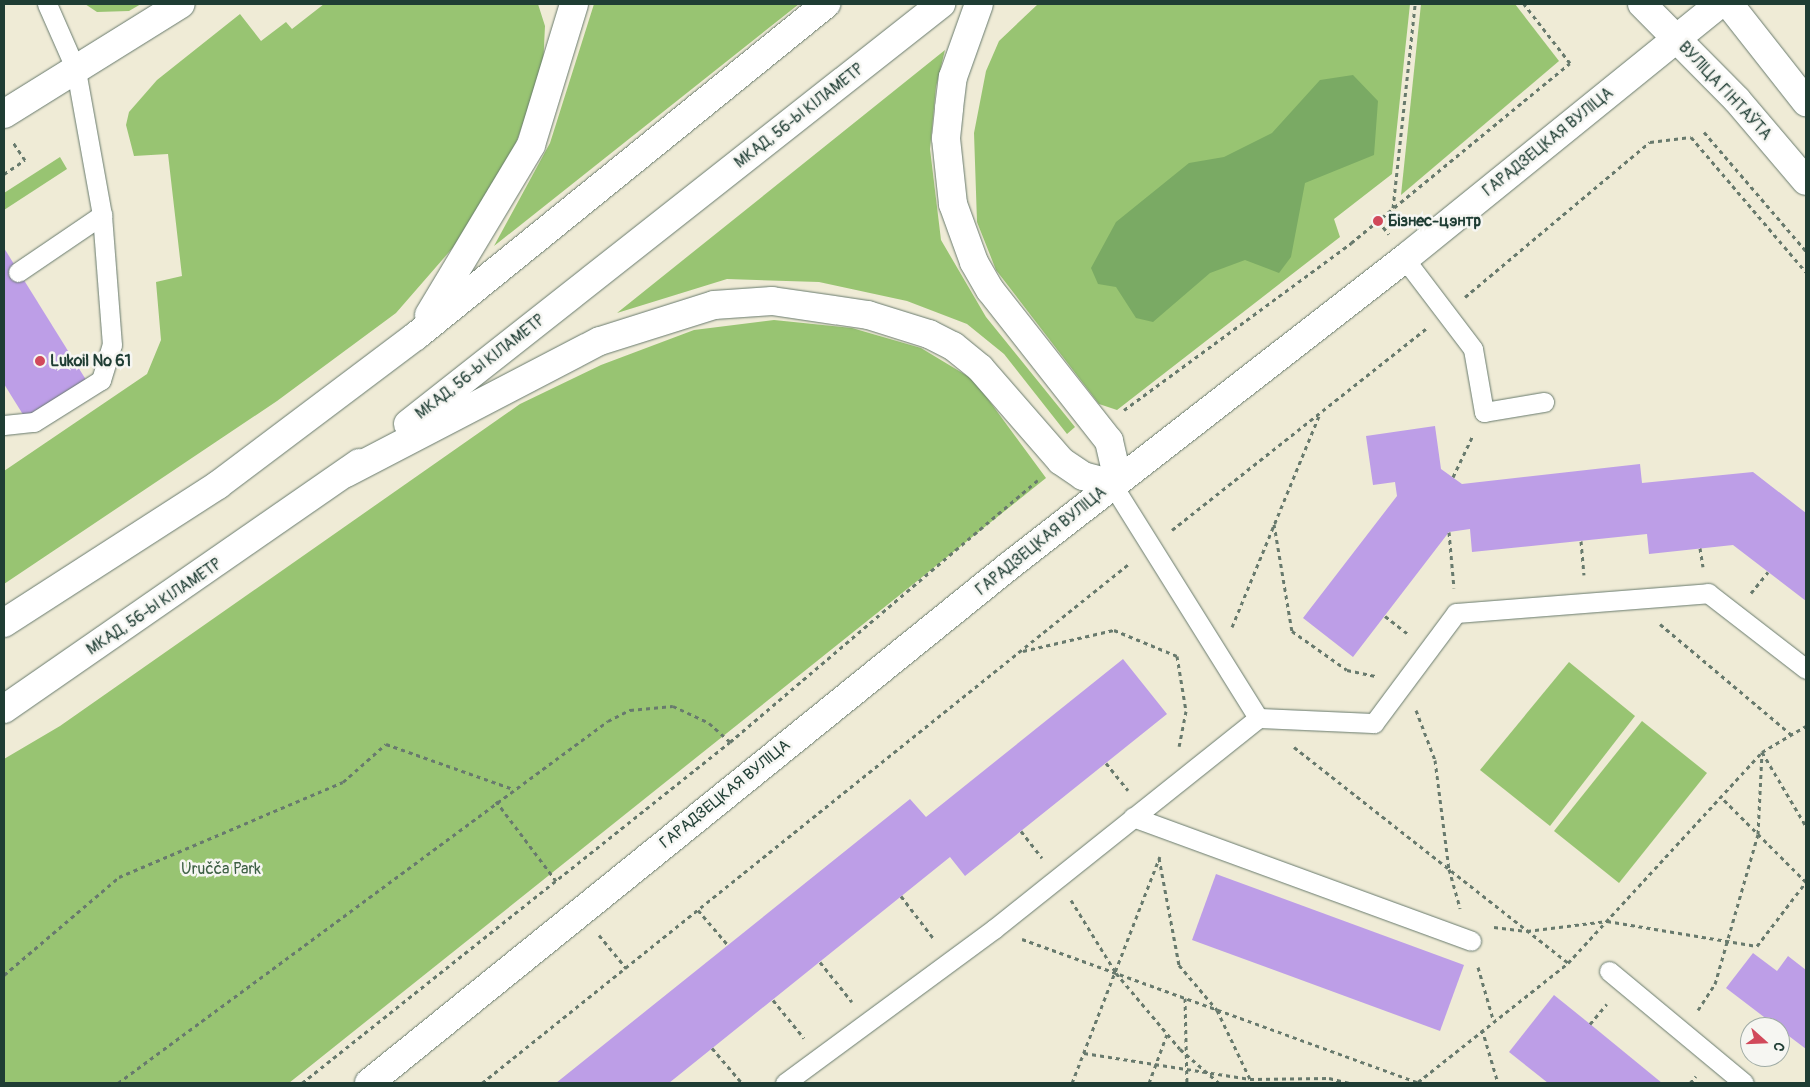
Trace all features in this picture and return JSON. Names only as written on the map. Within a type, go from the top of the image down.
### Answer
[{"type":"main road","points":[[4,114],[181,4]]},
{"type":"main road","points":[[556,4],[563,38]]},
{"type":"main road","points":[[416,336],[480,238],[531,145],[574,4]]},
{"type":"main road","points":[[4,623],[218,485],[416,336],[826,4]]},
{"type":"main road","name":"МКАД, 56-Ы КІЛАМЕТР","points":[[4,709],[346,473],[941,4]]},
{"type":"main road","points":[[346,473],[600,341],[714,305],[772,300],[886,320],[953,346],[980,368],[1061,461],[1083,476],[1112,484],[1114,467],[1109,441],[1004,311],[974,262],[953,204],[946,138],[949,108],[954,77],[979,4]]},
{"type":"main road","name":"ВУЛІЦА ГІНТАЎТА","points":[[1642,4],[1806,181]]},
{"type":"main road","name":"ГАРАДЗЕЦКАЯ ВУЛІЦА","points":[[369,1083],[1112,484],[1404,258],[1719,4]]},
{"type":"main road","points":[[1729,4],[1806,102]]},
{"type":"lane","points":[[4,425],[34,422],[101,380],[112,345],[102,215],[76,70],[47,4]]},
{"type":"lane","points":[[18,272],[102,215]]},
{"type":"lane","points":[[1404,258],[1473,349],[1484,412],[1544,402]]},
{"type":"lane","points":[[1112,484],[1258,718]]},
{"type":"lane","points":[[787,1083],[994,929],[1258,718],[1374,723],[1456,613],[1708,593],[1806,669]]},
{"type":"lane","points":[[1139,813],[1468,933]]},
{"type":"lane","points":[[1609,971],[1744,1083]]},
{"type":"path","points":[[1393,208],[1415,4]]},
{"type":"path","points":[[1122,411],[1393,208],[1570,63],[1524,4]]},
{"type":"path","points":[[1704,132],[1806,251]]},
{"type":"path","points":[[482,1083],[1151,546],[1446,313],[1650,142],[1691,137],[1806,272]]},
{"type":"path","points":[[4,174],[25,160]]},
{"type":"path","points":[[1220,656],[1320,412]]},
{"type":"path","points":[[1453,478],[1484,412]]},
{"type":"path","points":[[302,1083],[730,742],[1044,475]]},
{"type":"path","points":[[1274,524],[1292,631],[1347,670],[1406,682],[1435,760],[1449,869],[1494,1019]]},
{"type":"path","points":[[1449,532],[1456,613]]},
{"type":"path","points":[[1581,541],[1587,603]]},
{"type":"path","points":[[1630,599],[1792,735]]},
{"type":"path","points":[[118,1083],[584,736],[630,710],[652,705],[692,713],[730,742]]},
{"type":"path","points":[[1258,718],[1568,963]]},
{"type":"path","points":[[994,929],[1418,1083],[1494,1019],[1568,963],[1762,752],[1806,726]]},
{"type":"path","points":[[4,976],[119,877],[343,782],[386,744],[513,788]]},
{"type":"path","points":[[1762,752],[1806,826]]},
{"type":"path","points":[[1682,1033],[1715,984],[1728,941],[1758,834],[1762,752]]},
{"type":"path","points":[[1106,763],[1139,813]]},
{"type":"path","points":[[1468,933],[1527,930],[1608,921],[1757,946],[1806,882],[1721,797]]},
{"type":"path","points":[[496,802],[556,881]]},
{"type":"path","points":[[1021,831],[1057,878],[1116,973],[1186,1055],[1219,1083]]},
{"type":"path","points":[[1159,858],[1179,965],[1217,1010],[1252,1083]]},
{"type":"path","points":[[901,896],[950,961]]},
{"type":"path","points":[[698,910],[728,945]]},
{"type":"path","points":[[592,927],[626,968]]},
{"type":"path","points":[[820,962],[868,1022]]},
{"type":"path","points":[[1185,998],[1187,1083]]},
{"type":"path","points":[[773,1000],[820,1057]]},
{"type":"path","points":[[1482,1029],[1498,1083]]},
{"type":"path","points":[[1150,1083],[1167,1034]]},
{"type":"path","points":[[712,1048],[742,1083]]},
{"type":"path","points":[[1084,1053],[1202,1069],[1250,1079],[1329,1078],[1349,1083]]},
{"type":"green space","points":[[85,4],[141,4],[129,11],[97,12]]},
{"type":"green space","points":[[324,4],[538,4],[545,26],[543,67],[510,160],[463,236],[396,313],[277,401],[4,584],[4,471],[147,374],[161,340],[156,282],[182,276],[168,154],[134,156],[126,125],[129,112],[157,80],[240,14],[261,41],[286,22],[292,29]]},
{"type":"green space","points":[[594,4],[799,4],[494,246],[550,143]]},
{"type":"green space","points":[[1038,4],[1410,4],[1392,174],[1334,219],[1340,237],[1117,410],[1099,404],[996,270],[977,222],[974,133],[986,71],[999,41]]},
{"type":"green space","points":[[1421,4],[1515,4],[1559,61],[1401,195]]},
{"type":"green space","points":[[945,50],[936,87],[930,149],[941,240],[986,317],[1075,427],[1067,434],[1004,354],[967,324],[907,301],[819,282],[727,279],[617,313]]},
{"type":"green space","points":[[1353,75],[1378,101],[1374,155],[1305,183],[1291,257],[1279,273],[1245,260],[1210,273],[1153,322],[1136,318],[1116,287],[1098,284],[1091,268],[1116,222],[1189,163],[1224,157],[1272,133],[1320,80]]},
{"type":"green space","points":[[60,157],[67,169],[4,210],[4,193]]},
{"type":"green space","name":"Uručča Park","points":[[774,320],[852,328],[921,348],[974,380],[1046,478],[289,1083],[4,1083],[4,759],[60,726],[520,404],[601,365],[694,330]]},
{"type":"green space","points":[[1569,662],[1635,716],[1550,826],[1480,770]]},
{"type":"green space","points":[[1642,721],[1707,773],[1619,883],[1554,831]]},
{"type":"building","points":[[4,248],[88,383],[27,421],[4,384]]},
{"type":"building","points":[[1435,426],[1441,469],[1462,484],[1640,464],[1642,483],[1753,472],[1806,513],[1806,601],[1733,545],[1649,554],[1647,534],[1472,552],[1470,529],[1449,532],[1353,657],[1303,618],[1397,496],[1395,482],[1373,485],[1366,436]]},
{"type":"building","points":[[1123,659],[1167,714],[965,876],[950,857],[669,1083],[556,1083],[910,799],[926,817]]},
{"type":"building","points":[[1216,874],[1464,965],[1440,1031],[1192,940]]},
{"type":"building","points":[[1753,953],[1777,971],[1788,956],[1806,970],[1806,1049],[1790,1037],[1790,1017],[1764,1017],[1726,988]]},
{"type":"building","points":[[1554,995],[1662,1083],[1548,1083],[1509,1052]]},
{"type":"place","name":"Бізнес-цэнтр","points":[[1378,221]]},
{"type":"place","name":"Lukoil № 61","points":[[40,361]]}]
